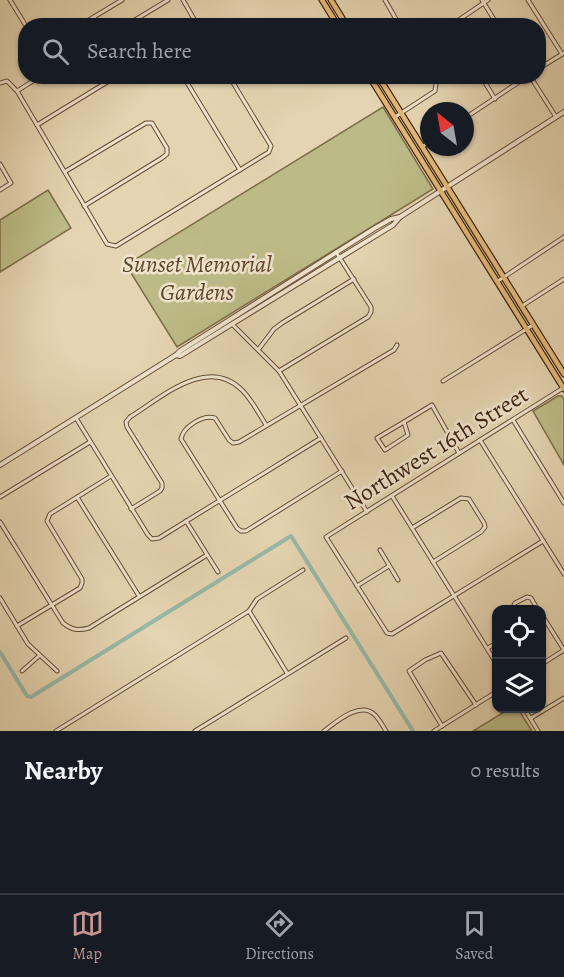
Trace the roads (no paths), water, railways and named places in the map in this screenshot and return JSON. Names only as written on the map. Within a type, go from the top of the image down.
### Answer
[{"type":"main road","points":[[322,0],[333,18]]},
{"type":"main road","points":[[331,0],[342,18]]},
{"type":"main road","points":[[374,84],[564,389]]},
{"type":"main road","points":[[383,84],[420,144]]},
{"type":"main road","points":[[428,156],[505,276],[564,374]]},
{"type":"street","points":[[10,0],[21,18]]},
{"type":"street","points":[[93,18],[122,0]]},
{"type":"street","points":[[138,18],[168,0]]},
{"type":"street","points":[[183,0],[193,18]]},
{"type":"street","points":[[385,0],[395,18]]},
{"type":"street","points":[[461,18],[483,1],[488,0]]},
{"type":"street","points":[[528,0],[540,18]]},
{"type":"street","points":[[483,1],[493,18]]},
{"type":"street","points":[[546,27],[563,53],[546,64]]},
{"type":"street","points":[[0,83],[7,81],[17,91],[107,244],[111,246],[116,246],[269,152],[271,146],[234,84]]},
{"type":"street","points":[[17,91],[28,84]]},
{"type":"street","points":[[37,125],[104,84]]},
{"type":"street","points":[[188,84],[240,170]]},
{"type":"street","points":[[395,117],[435,91],[436,84]]},
{"type":"street","points":[[486,84],[495,99]]},
{"type":"street","points":[[474,112],[517,84]]},
{"type":"street","points":[[534,84],[556,117]]},
{"type":"street","points":[[176,356],[180,356],[233,325],[393,225],[400,217],[564,111]]},
{"type":"street","points":[[66,171],[143,124],[152,123],[167,148],[167,154],[84,206]]},
{"type":"street","points":[[0,164],[11,183],[0,190]]},
{"type":"street","points":[[0,465],[176,356],[220,324],[336,252],[391,219],[400,217]]},
{"type":"street","points":[[498,281],[564,237]]},
{"type":"street","points":[[279,371],[368,317],[371,312],[371,307],[336,252]]},
{"type":"street","points":[[258,350],[274,329],[282,323],[354,279]]},
{"type":"street","points":[[522,306],[564,279]]},
{"type":"street","points":[[233,325],[279,371],[367,512]]},
{"type":"street","points":[[443,381],[534,325]]},
{"type":"street","points":[[342,471],[246,531],[241,531],[181,439],[181,435],[184,430],[212,416],[229,440],[233,443],[239,442],[394,350],[397,345]]},
{"type":"street","points":[[132,509],[160,491],[162,483],[127,427],[126,422],[130,417],[190,380],[206,376],[224,378],[236,385],[249,399],[266,425]]},
{"type":"street","name":"Northwest 16th Street","points":[[357,586],[326,537],[564,389]]},
{"type":"street","points":[[404,422],[408,435],[385,450],[377,438],[432,405],[459,453]]},
{"type":"street","points":[[76,418],[148,535],[153,539],[159,538],[321,438]]},
{"type":"street","points":[[513,420],[564,503]]},
{"type":"street","points":[[480,440],[564,574]]},
{"type":"street","points":[[0,497],[90,442]]},
{"type":"street","points":[[17,626],[80,588],[82,579],[47,521],[47,517],[111,476]]},
{"type":"street","points":[[392,496],[494,659]]},
{"type":"street","points":[[77,497],[139,596]]},
{"type":"street","points":[[412,528],[465,497],[469,499],[484,523],[485,527],[481,532],[433,562]]},
{"type":"street","points":[[186,521],[218,573]]},
{"type":"street","points":[[0,522],[63,623],[70,629],[90,628],[207,555]]},
{"type":"street","points":[[389,566],[357,586],[387,633],[392,634],[543,541]]},
{"type":"street","points":[[380,550],[398,580]]},
{"type":"street","points":[[56,731],[249,611],[256,598],[303,570]]},
{"type":"street","points":[[514,605],[527,597],[531,598],[535,605]]},
{"type":"street","points":[[0,598],[28,644],[57,671]]},
{"type":"street","points":[[249,611],[287,673]]},
{"type":"street","points":[[546,621],[564,650],[546,661]]},
{"type":"street","points":[[195,731],[346,638]]},
{"type":"street","points":[[487,648],[492,645]]},
{"type":"street","points":[[442,726],[409,671],[425,660],[441,653],[476,705]]},
{"type":"street","points":[[22,671],[39,656]]},
{"type":"street","points":[[434,731],[492,695]]},
{"type":"street","points":[[531,718],[564,698]]},
{"type":"street","points":[[324,731],[357,710],[364,709],[376,715],[386,731]]},
{"type":"street","points":[[528,713],[538,731]]},
{"type":"waterway","points":[[0,652],[27,696],[31,697],[291,536],[413,731]]},
{"type":"park label","name":"Sunset Memorial Gardens","points":[[197,278]]}]
